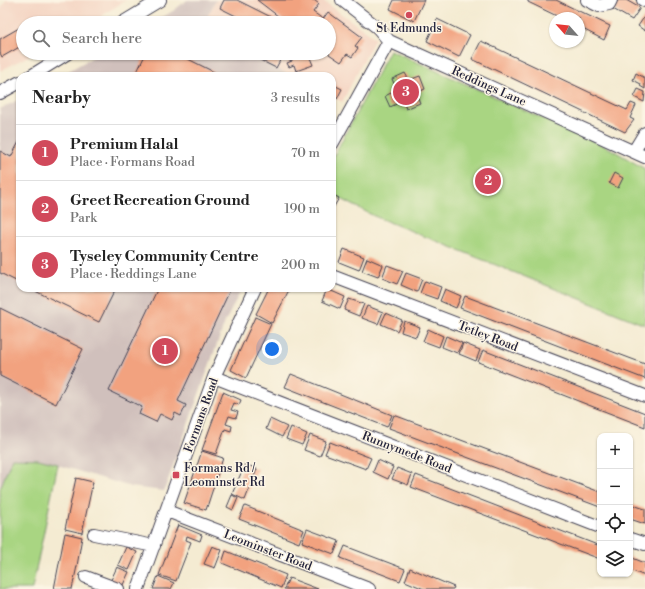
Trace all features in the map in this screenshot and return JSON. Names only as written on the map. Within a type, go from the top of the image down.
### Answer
[{"type":"street","points":[[134,16],[160,0]]},
{"type":"street","name":"Reddings Lane","points":[[342,0],[378,28],[389,41],[634,151],[645,158]]},
{"type":"street","points":[[587,0],[599,6],[609,4],[611,0]]},
{"type":"street","points":[[336,137],[389,41]]},
{"type":"street","points":[[37,72],[57,60]]},
{"type":"street","points":[[0,93],[16,84]]},
{"type":"street","points":[[634,151],[645,133]]},
{"type":"street","name":"Tetley Road","points":[[336,278],[645,396]]},
{"type":"street","name":"Formans Road","points":[[138,589],[214,377],[253,292]]},
{"type":"street","name":"Runnymede Road","points":[[214,377],[597,527]]},
{"type":"street","name":"Leominster Road","points":[[167,510],[370,589]]},
{"type":"street","points":[[94,534],[154,546]]},
{"type":"street","points":[[633,540],[645,544]]},
{"type":"street","points":[[86,577],[118,589]]},
{"type":"shaded area","points":[[6,0],[126,0],[102,16],[16,16],[16,60],[21,60],[0,71],[0,11]]},
{"type":"shaded area","points":[[187,0],[216,0],[208,16],[164,16]]},
{"type":"shaded area","points":[[216,0],[322,0],[375,38],[342,102],[336,98],[336,72],[284,72],[260,60],[336,60],[336,16],[208,16]]},
{"type":"shaded area","points":[[88,60],[260,60],[284,72],[67,72]]},
{"type":"shaded area","points":[[16,101],[16,292],[240,292],[225,322],[164,491],[131,487],[38,459],[12,458],[0,489],[0,109]]},
{"type":"green space","points":[[390,50],[611,149],[645,169],[645,325],[374,216],[336,196],[336,151]]},
{"type":"green space","points":[[12,458],[38,459],[58,464],[32,589],[0,589],[0,489]]},
{"type":"building","points":[[224,0],[237,0],[269,16],[236,16],[220,8]]},
{"type":"building","points":[[257,0],[314,0],[319,4],[313,12],[319,16],[278,16]]},
{"type":"building","name":"St Edmunds","points":[[394,0],[424,0],[414,21],[390,9]]},
{"type":"building","points":[[528,0],[556,0],[581,12],[549,12],[528,2]]},
{"type":"building","points":[[618,0],[626,0],[640,8],[632,20],[613,9]]},
{"type":"building","points":[[328,12],[333,16],[325,16]]},
{"type":"building","points":[[585,14],[610,26],[604,40],[585,30]]},
{"type":"building","points":[[645,16],[645,31],[638,26]]},
{"type":"building","points":[[336,18],[362,37],[355,46],[358,48],[352,57],[347,54],[341,62],[336,59]]},
{"type":"building","points":[[437,19],[470,35],[459,57],[427,41]]},
{"type":"building","points":[[16,30],[16,49],[2,57],[0,53],[0,39]]},
{"type":"building","points":[[481,41],[627,110],[631,103],[636,105],[630,118],[634,120],[625,132],[472,59]]},
{"type":"building","points":[[143,60],[190,60],[214,72],[137,72]]},
{"type":"building","points":[[260,60],[280,60],[276,68]]},
{"type":"building","points":[[311,60],[313,65],[296,71],[294,65],[289,67],[287,63],[292,61]]},
{"type":"building","points":[[405,73],[409,80],[420,76],[425,89],[416,93],[420,103],[406,109],[403,101],[390,107],[385,96],[397,90],[392,79]]},
{"type":"building","points":[[636,73],[645,78],[645,89],[640,86],[641,84],[633,80]]},
{"type":"building","points":[[336,86],[342,89],[336,98]]},
{"type":"building","points":[[638,89],[645,92],[644,102],[634,97]]},
{"type":"building","points":[[16,148],[16,281],[0,273],[0,151],[11,157]]},
{"type":"building","points":[[614,173],[623,178],[618,188],[609,183]]},
{"type":"building","points":[[336,196],[339,198],[336,203]]},
{"type":"building","points":[[344,249],[364,257],[359,270],[339,262]]},
{"type":"building","points":[[367,258],[383,265],[378,277],[362,271]]},
{"type":"building","points":[[387,265],[403,271],[397,284],[382,278]]},
{"type":"building","points":[[406,273],[422,279],[417,292],[401,285]]},
{"type":"building","points":[[425,281],[441,287],[437,299],[420,293]]},
{"type":"building","points":[[445,289],[461,296],[456,308],[440,301]]},
{"type":"building","points":[[37,292],[114,292],[99,322]]},
{"type":"building","points":[[156,292],[229,292],[178,401],[186,405],[181,416],[175,413],[172,420],[160,414],[156,422],[139,414],[142,407],[109,391]]},
{"type":"building","points":[[267,292],[288,292],[272,323],[256,314]]},
{"type":"building","points":[[326,292],[334,292],[345,297],[340,309],[322,301]]},
{"type":"building","points":[[465,296],[645,364],[645,379],[460,308]]},
{"type":"building","points":[[349,299],[364,304],[359,316],[344,310]]},
{"type":"building","points":[[367,306],[383,312],[378,324],[362,318]]},
{"type":"building","points":[[0,308],[83,349],[56,404],[0,376]]},
{"type":"building","points":[[386,313],[402,320],[397,331],[381,324]]},
{"type":"building","points":[[255,317],[271,324],[246,378],[231,370]]},
{"type":"building","points":[[404,321],[420,327],[416,337],[401,332]]},
{"type":"building","points":[[428,329],[443,336],[439,347],[423,341]]},
{"type":"building","points":[[446,336],[462,343],[457,353],[442,347]]},
{"type":"building","points":[[463,343],[480,350],[476,361],[459,354]]},
{"type":"building","points":[[483,350],[645,413],[645,427],[478,362]]},
{"type":"building","points":[[291,374],[392,415],[387,427],[285,387]]},
{"type":"building","points":[[223,392],[241,400],[239,405],[234,403],[231,410],[238,412],[236,418],[229,416],[226,424],[232,426],[231,431],[225,429],[216,454],[202,450]]},
{"type":"building","points":[[394,415],[597,491],[597,506],[389,428]]},
{"type":"building","points":[[270,419],[287,427],[282,437],[266,429]]},
{"type":"building","points":[[291,427],[307,434],[302,445],[286,439]]},
{"type":"building","points":[[310,435],[326,441],[320,456],[304,450]]},
{"type":"building","points":[[330,442],[371,458],[366,469],[325,454]]},
{"type":"building","points":[[202,451],[223,458],[206,510],[184,503]]},
{"type":"building","points":[[378,460],[393,467],[388,479],[373,472]]},
{"type":"building","points":[[245,464],[257,469],[245,500],[232,494]]},
{"type":"building","points":[[397,468],[412,474],[408,485],[392,479]]},
{"type":"building","points":[[416,475],[597,545],[597,558],[411,487]]},
{"type":"building","points":[[76,478],[93,482],[82,533],[65,529]]},
{"type":"building","points":[[232,495],[238,498],[233,510],[227,507]]},
{"type":"building","points":[[633,505],[645,509],[645,524],[633,520]]},
{"type":"building","points":[[245,506],[304,530],[299,543],[239,519]]},
{"type":"building","points":[[178,525],[202,535],[200,541],[187,536],[186,540],[191,542],[176,581],[159,575]]},
{"type":"building","points":[[307,529],[339,541],[334,554],[302,542]]},
{"type":"building","points":[[65,533],[82,537],[77,566],[72,589],[54,589]]},
{"type":"building","points":[[212,546],[222,550],[215,568],[204,564]]},
{"type":"building","points":[[345,546],[405,569],[400,581],[340,558]]},
{"type":"building","points":[[126,547],[137,552],[129,570],[118,565]]},
{"type":"building","points":[[226,551],[286,575],[281,588],[222,563]]},
{"type":"building","points":[[633,558],[645,563],[645,576],[633,571]]},
{"type":"building","points":[[117,567],[129,572],[122,587],[110,582]]},
{"type":"building","points":[[410,568],[454,587],[453,589],[424,589],[405,581]]},
{"type":"building","points":[[158,576],[174,583],[171,589],[153,589]]},
{"type":"building","points":[[289,578],[318,589],[284,589]]},
{"type":"place","name":"St Edmunds","points":[[409,15]]},
{"type":"place","name":"Tyseley Community Centre","points":[[406,92]]},
{"type":"place","name":"Greet Recreation Ground","points":[[488,181]]},
{"type":"place","name":"Premium Halal","points":[[165,351]]},
{"type":"place","name":"Formans Rd / Leominster Rd","points":[[176,475]]}]
